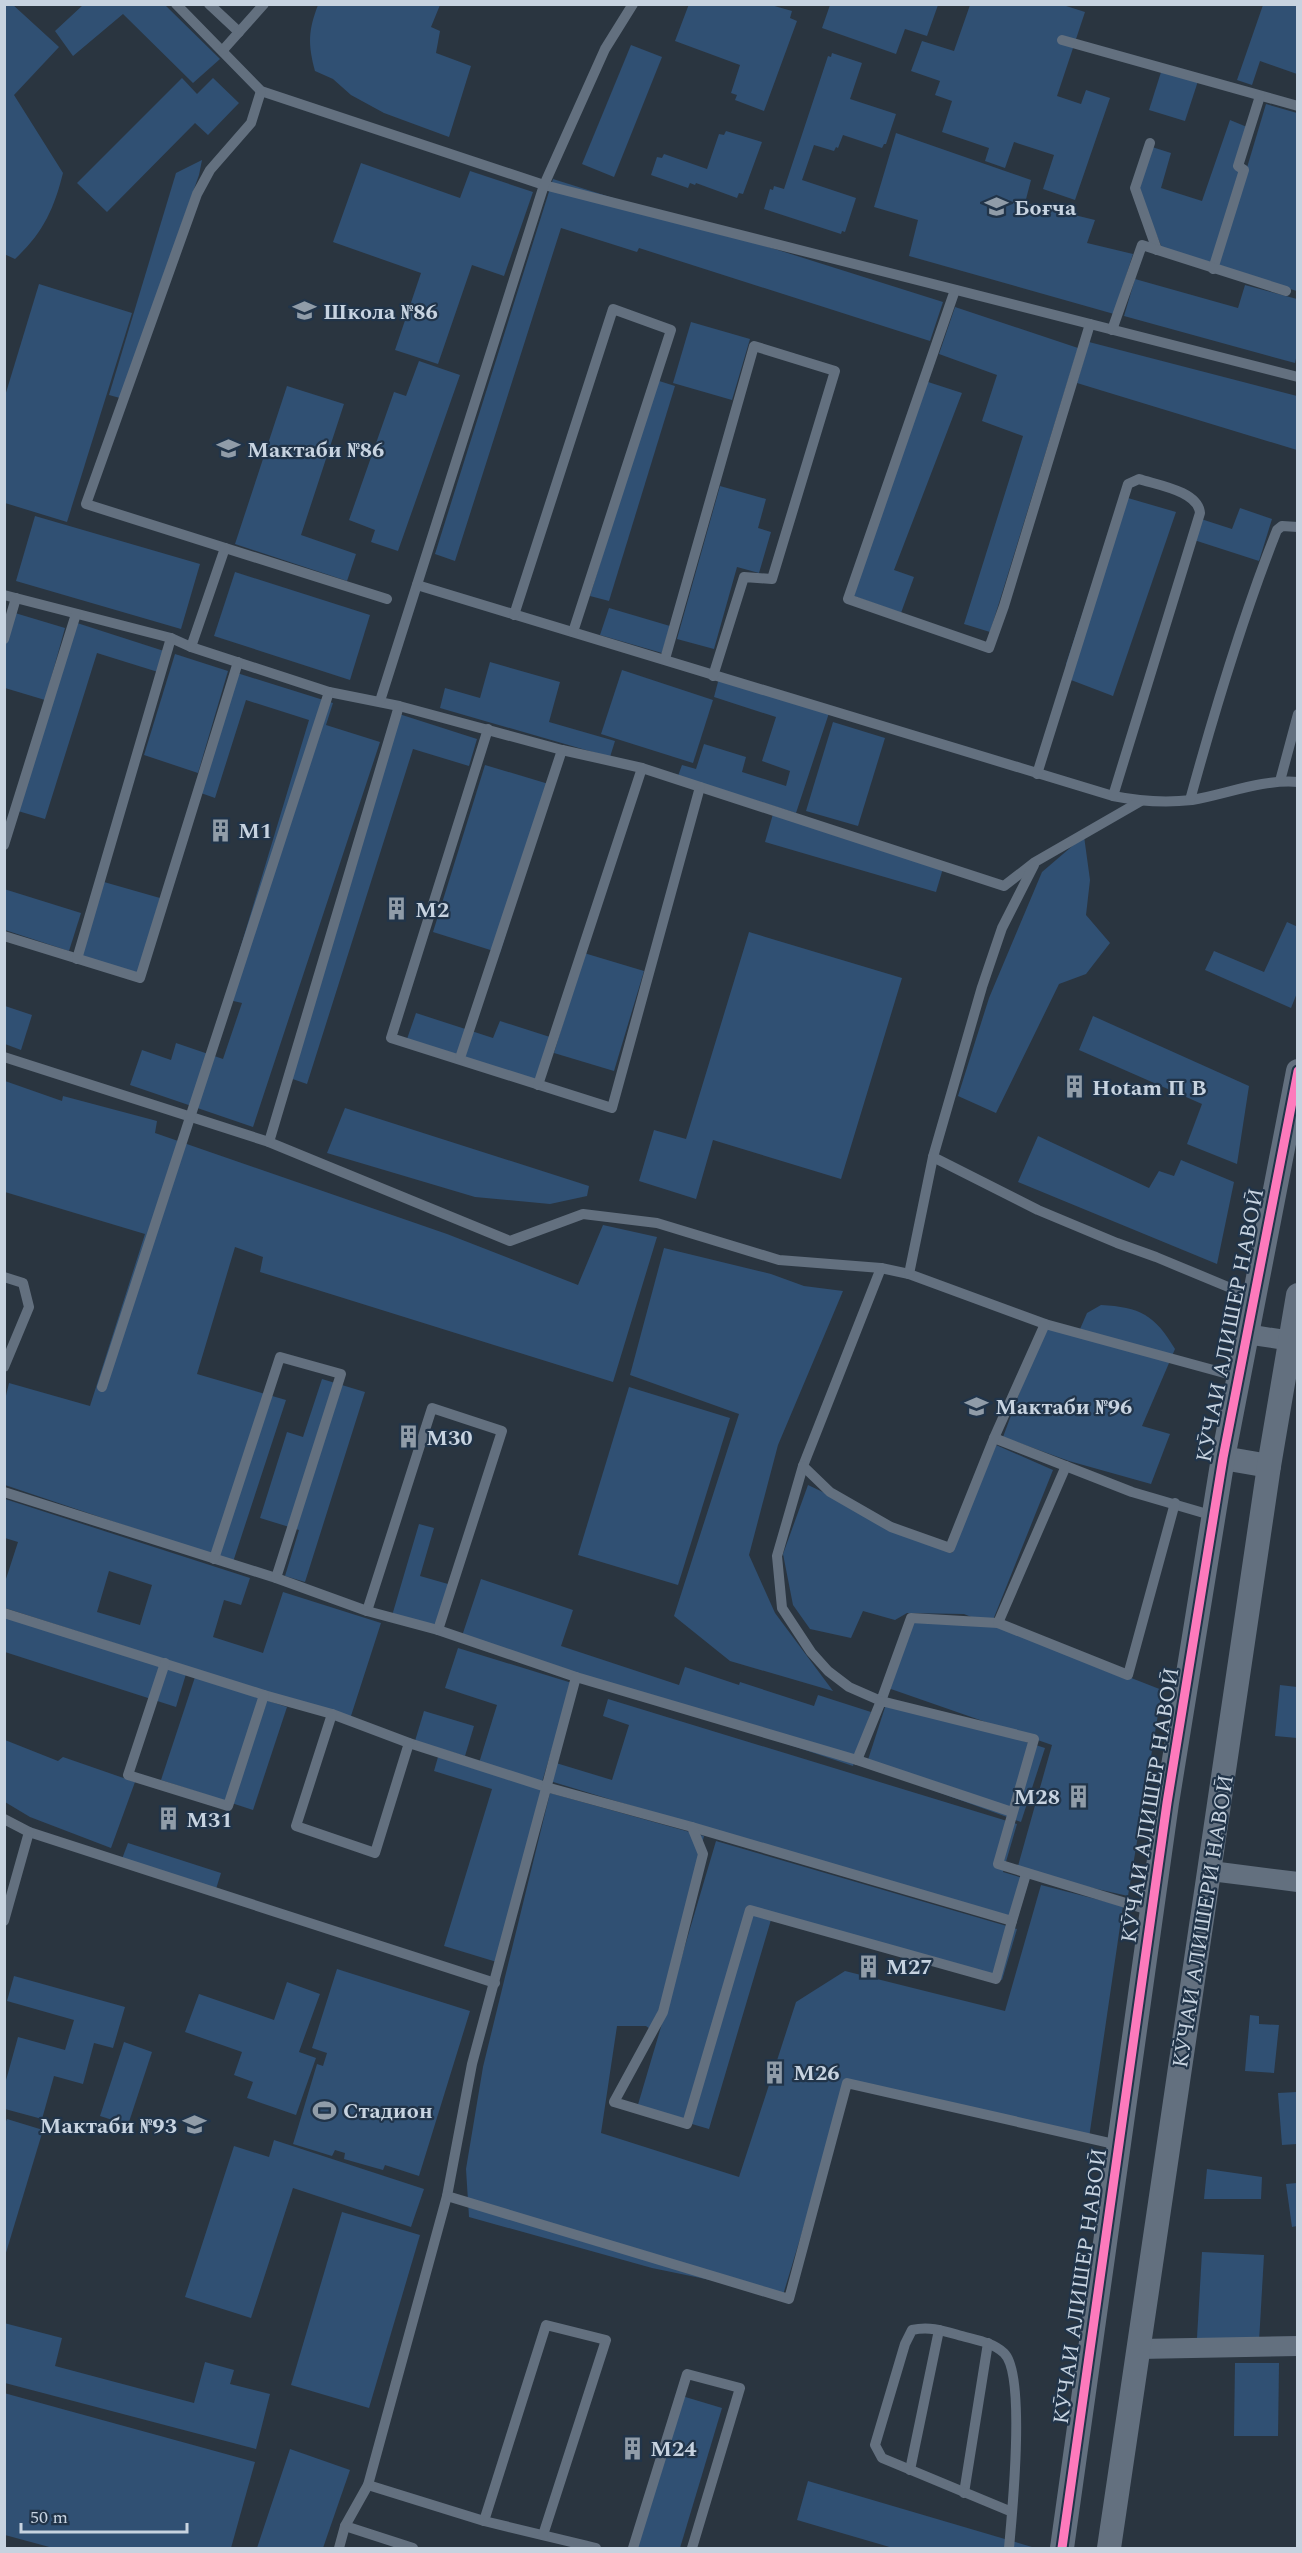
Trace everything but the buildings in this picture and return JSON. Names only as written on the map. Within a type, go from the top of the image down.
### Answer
[{"type":"street","name":"КӮЧАИ АЛИШЕР НАВОӢ","points":[[1062,2548],[1169,1791],[1223,1458],[1298,1071]]},
{"type":"street","name":"КӮЧАИ АЛИШЕРИ НАВОӢ","points":[[1109,2548],[1269,1466],[1293,1341],[1298,1295]]},
{"type":"street","points":[[1246,1334],[1293,1341]]},
{"type":"street","points":[[1223,1458],[1269,1466]]},
{"type":"street","points":[[1210,1872],[1298,1882]]},
{"type":"street","points":[[1138,2349],[1298,2346]]},
{"type":"lane","points":[[176,4],[261,91],[544,185],[1298,377]]},
{"type":"lane","points":[[209,4],[239,32]]},
{"type":"lane","points":[[223,50],[264,4]]},
{"type":"lane","points":[[380,701],[544,185],[605,49],[633,4]]},
{"type":"lane","points":[[1062,40],[1298,106]]},
{"type":"lane","points":[[261,91],[251,123],[210,170],[197,194],[86,504],[387,599]]},
{"type":"lane","points":[[1213,269],[1244,170],[1238,166],[1260,96]]},
{"type":"lane","points":[[1150,143],[1135,188],[1157,250]]},
{"type":"lane","points":[[1112,330],[1142,245],[1286,291]]},
{"type":"lane","points":[[955,290],[848,598],[989,648],[1004,606],[1090,324]]},
{"type":"lane","points":[[514,615],[613,309],[671,330],[573,632]]},
{"type":"lane","points":[[665,659],[754,346],[835,371],[772,579],[744,577],[713,676]]},
{"type":"lane","points":[[1037,774],[1128,484],[1138,479],[1191,497],[1199,505],[1200,513],[1113,796]]},
{"type":"lane","points":[[1190,800],[1213,717],[1258,578],[1277,530],[1282,525],[1298,527]]},
{"type":"lane","points":[[191,647],[225,548]]},
{"type":"lane","points":[[417,585],[1113,796],[1141,801],[1190,800],[1280,781],[1298,782]]},
{"type":"lane","points":[[4,595],[171,638],[191,647],[329,692],[380,701],[562,750],[642,768],[1004,886],[1035,862],[1141,801]]},
{"type":"lane","points":[[4,639],[16,598]]},
{"type":"lane","points":[[4,845],[76,614]]},
{"type":"lane","points":[[76,959],[171,638]]},
{"type":"lane","points":[[4,936],[140,978],[238,662]]},
{"type":"lane","points":[[102,1387],[329,692]]},
{"type":"lane","points":[[268,1142],[399,706]]},
{"type":"lane","points":[[1280,781],[1298,714]]},
{"type":"lane","points":[[488,729],[391,1038],[612,1108],[700,787]]},
{"type":"lane","points":[[460,1058],[562,750]]},
{"type":"lane","points":[[538,1085],[642,768]]},
{"type":"lane","points":[[909,1274],[933,1157],[982,987],[1002,928],[1035,862]]},
{"type":"lane","points":[[4,1056],[268,1142],[510,1241],[583,1214],[657,1223],[779,1260],[881,1268],[909,1274],[1045,1324],[1239,1377]]},
{"type":"lane","points":[[933,1157],[1038,1210],[1117,1243],[1233,1289],[1256,1290]]},
{"type":"lane","points":[[881,1268],[803,1466],[777,1556],[783,1608],[812,1652],[828,1671],[849,1687],[881,1701],[1034,1739],[998,1864],[1152,1911]]},
{"type":"lane","points":[[4,1277],[23,1283],[29,1307],[4,1367]]},
{"type":"lane","points":[[803,1466],[830,1492],[891,1527],[950,1548],[994,1438],[1045,1324]]},
{"type":"lane","points":[[214,1558],[280,1357],[341,1374],[276,1578]]},
{"type":"lane","points":[[367,1611],[432,1408],[502,1431],[438,1630]]},
{"type":"lane","points":[[994,1438],[1132,1492],[1214,1516]]},
{"type":"lane","points":[[998,1623],[1066,1466]]},
{"type":"lane","points":[[4,1492],[276,1578],[367,1611],[438,1630],[576,1677],[857,1760],[1012,1812]]},
{"type":"lane","points":[[857,1760],[881,1701],[910,1618],[998,1623],[1128,1674],[1175,1503]]},
{"type":"lane","points":[[4,1613],[264,1695],[332,1714],[409,1743],[546,1787],[692,1827],[1012,1921]]},
{"type":"lane","points":[[165,1663],[128,1775],[228,1806],[264,1695]]},
{"type":"lane","points":[[339,2548],[345,2526],[368,2485],[447,2196],[472,2064],[576,1677]]},
{"type":"lane","points":[[332,1714],[296,1826],[375,1853],[409,1743]]},
{"type":"lane","points":[[4,1819],[29,1832],[495,1983]]},
{"type":"lane","points":[[692,1827],[703,1854],[663,2012],[614,2102],[687,2124],[750,1910],[996,1979],[1026,1874]]},
{"type":"lane","points":[[4,1921],[29,1832]]},
{"type":"lane","points":[[447,2196],[789,2299],[847,2083],[1119,2145]]},
{"type":"lane","points":[[484,2521],[546,2325],[606,2340],[543,2535]]},
{"type":"lane","points":[[1009,2548],[1012,2512],[1017,2418],[1009,2364],[1005,2354],[988,2343],[939,2330],[927,2327],[912,2330],[905,2344],[875,2445],[882,2458],[1012,2512]]},
{"type":"lane","points":[[910,2470],[939,2330]]},
{"type":"lane","points":[[964,2493],[988,2343]]},
{"type":"lane","points":[[633,2548],[687,2374],[740,2388],[692,2548]]},
{"type":"lane","points":[[368,2485],[484,2521],[596,2548]]},
{"type":"lane","points":[[345,2526],[413,2548]]},
{"type":"shaded area","points":[[12,4],[59,47],[14,95],[63,173],[56,198],[46,220],[33,240],[15,259],[4,254],[4,5]]},
{"type":"shaded area","points":[[689,4],[771,5],[792,11],[790,18],[797,21],[764,111],[735,100],[737,95],[731,93],[740,65],[675,41]]},
{"type":"shaded area","points":[[830,4],[938,5],[927,36],[905,29],[896,54],[822,28]]},
{"type":"shaded area","points":[[83,5],[165,5],[220,59],[193,83],[123,14],[73,56],[55,31]]},
{"type":"shaded area","points":[[318,5],[440,5],[431,27],[440,31],[436,53],[471,66],[449,137],[384,113],[351,95],[333,79],[315,71],[310,38],[312,22]]},
{"type":"shaded area","points":[[970,5],[1063,5],[1085,12],[1057,96],[1081,104],[1086,90],[1110,98],[1075,200],[1043,189],[1054,155],[1014,142],[1005,168],[985,161],[989,148],[942,132],[952,101],[935,95],[940,81],[911,71],[922,41],[954,51]]},
{"type":"shaded area","points":[[1263,5],[1297,5],[1297,74],[1260,61],[1252,85],[1237,80]]},
{"type":"shaded area","points":[[631,45],[662,57],[614,177],[582,164]]},
{"type":"shaded area","points":[[832,53],[862,63],[850,99],[896,114],[886,144],[882,148],[843,135],[838,148],[836,147],[834,151],[814,145],[802,180],[856,198],[845,232],[842,231],[841,234],[764,209],[770,189],[773,190],[774,186],[784,189],[828,56],[831,57]]},
{"type":"shaded area","points":[[1162,69],[1198,81],[1185,121],[1149,110]]},
{"type":"shaded area","points":[[182,78],[197,94],[213,78],[239,103],[208,135],[195,123],[107,212],[77,183]]},
{"type":"shaded area","points":[[1266,104],[1297,113],[1297,291],[1217,268]]},
{"type":"shaded area","points":[[1230,120],[1247,127],[1241,172],[1211,265],[1162,248],[1138,190],[1152,147],[1171,153],[1161,188],[1202,201]]},
{"type":"shaded area","points":[[726,131],[762,142],[743,194],[739,193],[737,198],[696,183],[695,185],[690,183],[688,188],[651,175],[657,157],[662,158],[664,154],[707,169],[719,134],[724,135]]},
{"type":"shaded area","points":[[896,133],[1031,180],[1025,203],[1095,220],[1087,243],[1133,254],[1114,314],[909,256],[918,220],[874,207]]},
{"type":"shaded area","points":[[202,160],[199,175],[120,398],[109,395],[176,173]]},
{"type":"shaded area","points":[[361,163],[460,198],[470,171],[533,192],[504,276],[472,265],[438,364],[395,350],[421,273],[333,242]]},
{"type":"shaded area","points":[[553,179],[943,302],[930,341],[639,248],[637,252],[561,228],[455,561],[435,554]]},
{"type":"shaded area","points":[[1135,279],[1238,308],[1245,285],[1297,299],[1295,363],[1124,316]]},
{"type":"shaded area","points":[[39,284],[132,313],[67,522],[5,503],[5,396]]},
{"type":"shaded area","points":[[955,307],[1078,348],[990,632],[964,624],[1023,436],[982,421],[997,375],[939,354]]},
{"type":"shaded area","points":[[691,322],[750,339],[732,400],[673,383]]},
{"type":"shaded area","points":[[1089,342],[1297,396],[1297,450],[1077,383]]},
{"type":"shaded area","points":[[419,361],[460,375],[398,551],[371,542],[375,530],[349,520],[394,392],[406,396]]},
{"type":"shaded area","points":[[656,380],[675,386],[609,601],[590,596]]},
{"type":"shaded area","points":[[925,381],[962,393],[894,570],[914,577],[901,613],[851,595]]},
{"type":"shaded area","points":[[287,386],[344,404],[301,535],[356,554],[347,581],[235,544]]},
{"type":"shaded area","points":[[720,486],[766,499],[758,528],[771,532],[759,573],[737,567],[714,649],[677,639]]},
{"type":"shaded area","points":[[1121,496],[1176,512],[1113,696],[1071,680],[1066,664]]},
{"type":"shaded area","points":[[1240,508],[1272,519],[1259,561],[1194,540],[1201,519],[1232,529]]},
{"type":"shaded area","points":[[35,516],[200,564],[181,629],[16,581]]},
{"type":"shaded area","points":[[235,572],[370,615],[350,680],[214,636]]},
{"type":"shaded area","points":[[609,608],[670,626],[662,653],[600,635]]},
{"type":"shaded area","points":[[15,613],[65,628],[45,700],[5,688],[4,648]]},
{"type":"shaded area","points":[[77,623],[164,651],[158,672],[97,653],[45,819],[18,811]]},
{"type":"shaded area","points":[[175,654],[228,671],[198,773],[144,755]]},
{"type":"shaded area","points":[[490,662],[560,682],[549,722],[615,741],[610,757],[440,708],[445,688],[480,698]]},
{"type":"shaded area","points":[[622,670],[713,700],[693,763],[601,734]]},
{"type":"shaded area","points":[[237,673],[333,703],[326,725],[380,742],[253,1127],[130,1085],[142,1050],[171,1060],[176,1043],[223,1059],[242,1003],[225,999],[309,720],[246,700],[215,798],[198,792]]},
{"type":"shaded area","points":[[719,678],[829,713],[796,813],[678,776],[682,765],[696,769],[704,744],[746,757],[742,772],[786,786],[790,771],[762,761],[776,717],[714,697]]},
{"type":"shaded area","points":[[399,714],[477,739],[469,766],[413,749],[307,1084],[284,1076]]},
{"type":"shaded area","points":[[833,722],[885,738],[858,826],[806,811]]},
{"type":"shaded area","points":[[485,765],[552,785],[500,953],[433,932]]},
{"type":"shaded area","points":[[773,814],[944,865],[936,892],[765,842]]},
{"type":"shaded area","points":[[1084,836],[1090,880],[1086,915],[1110,943],[1086,974],[1059,984],[996,1113],[958,1096],[989,998],[1042,872]]},
{"type":"shaded area","points":[[104,882],[160,898],[138,973],[82,956]]},
{"type":"shaded area","points":[[4,889],[81,913],[69,951],[5,930]]},
{"type":"shaded area","points":[[1287,922],[1298,927],[1297,993],[1291,1008],[1205,970],[1214,951],[1264,972]]},
{"type":"shaded area","points":[[749,932],[902,978],[841,1179],[713,1140],[696,1199],[639,1181],[654,1130],[686,1139]]},
{"type":"shaded area","points":[[584,953],[644,971],[614,1071],[554,1053]]},
{"type":"shaded area","points":[[5,1006],[32,1015],[21,1050],[5,1044]]},
{"type":"shaded area","points":[[416,1013],[493,1038],[500,1021],[550,1037],[536,1080],[407,1039]]},
{"type":"shaded area","points":[[1093,1016],[1249,1086],[1237,1164],[1187,1144],[1202,1104],[1079,1050]]},
{"type":"shaded area","points":[[5,1081],[62,1101],[63,1096],[157,1121],[155,1133],[447,1234],[578,1285],[603,1225],[657,1237],[613,1382],[260,1272],[263,1257],[235,1247],[197,1374],[286,1400],[233,1562],[5,1485],[5,1400],[9,1383],[90,1406],[145,1234],[5,1192]]},
{"type":"shaded area","points":[[345,1108],[589,1186],[587,1196],[550,1204],[475,1197],[327,1153]]},
{"type":"shaded area","points":[[1038,1136],[1149,1188],[1159,1171],[1174,1176],[1181,1160],[1234,1182],[1217,1264],[1018,1182]]},
{"type":"shaded area","points":[[664,1248],[771,1274],[804,1286],[843,1291],[778,1445],[749,1555],[775,1613],[833,1691],[730,1661],[674,1616],[739,1414],[630,1375]]},
{"type":"shaded area","points":[[1101,1305],[1126,1308],[1145,1315],[1168,1337],[1175,1349],[1142,1426],[1170,1434],[1151,1484],[1069,1461],[1003,1437],[1045,1324],[1077,1336],[1087,1313]]},
{"type":"shaded area","points":[[322,1379],[365,1392],[305,1582],[285,1576],[299,1530],[260,1518],[287,1432],[303,1437]]},
{"type":"shaded area","points":[[629,1387],[730,1418],[678,1585],[578,1555]]},
{"type":"shaded area","points":[[996,1445],[1053,1470],[991,1625],[964,1614],[907,1613],[895,1620],[863,1611],[851,1638],[810,1629],[793,1605],[783,1554],[808,1485],[952,1553]]},
{"type":"shaded area","points":[[5,1499],[250,1578],[241,1605],[224,1600],[213,1637],[263,1653],[283,1592],[381,1623],[350,1719],[5,1608],[5,1582],[18,1542],[5,1538]],"holes":[[[109,1571],[152,1585],[140,1625],[97,1612]]]},
{"type":"shaded area","points":[[419,1524],[434,1528],[420,1576],[448,1584],[434,1632],[391,1619]]},
{"type":"shaded area","points":[[481,1579],[573,1610],[561,1646],[679,1685],[685,1667],[814,1706],[818,1695],[871,1712],[853,1766],[462,1636]]},
{"type":"shaded area","points":[[5,1616],[186,1674],[176,1707],[5,1652]]},
{"type":"shaded area","points":[[914,1622],[998,1626],[1162,1690],[1128,1896],[1035,1875],[1018,1866],[1052,1745],[888,1688]]},
{"type":"shaded area","points":[[458,1648],[572,1683],[542,1782],[479,1763],[497,1705],[445,1688]]},
{"type":"shaded area","points":[[195,1677],[287,1707],[253,1810],[161,1780]]},
{"type":"shaded area","points":[[1280,1685],[1297,1687],[1297,1738],[1275,1736]]},
{"type":"shaded area","points":[[888,1698],[1045,1748],[1021,1822],[866,1766]]},
{"type":"shaded area","points":[[608,1699],[1017,1824],[1003,1872],[1029,1880],[1016,1923],[550,1781],[556,1763],[612,1780],[629,1725],[603,1716]]},
{"type":"shaded area","points":[[424,1711],[474,1726],[465,1756],[415,1741]]},
{"type":"shaded area","points":[[5,1740],[58,1761],[63,1757],[135,1782],[111,1848],[30,1817],[5,1802]]},
{"type":"shaded area","points":[[438,1757],[543,1790],[500,1963],[444,1946],[492,1789],[434,1771]]},
{"type":"shaded area","points":[[550,1793],[704,1836],[654,2032],[646,2026],[617,2026],[601,2133],[739,2177],[796,2002],[845,1971],[1005,2011],[1041,1885],[1123,1906],[1089,2138],[846,2087],[783,2295],[652,2268],[469,2217],[466,2169],[483,2067]]},
{"type":"shaded area","points":[[716,1841],[1017,1929],[1002,1980],[773,1913],[709,2129],[637,2108]]},
{"type":"shaded area","points":[[128,1843],[221,1873],[216,1889],[122,1859]]},
{"type":"shaded area","points":[[337,1969],[470,2011],[419,2176],[385,2165],[383,2170],[344,2159],[345,2153],[335,2150],[332,2156],[293,2144],[317,2064],[323,2066],[327,2053],[312,2048]]},
{"type":"shaded area","points":[[14,1976],[125,2007],[113,2048],[94,2043],[83,2084],[54,2076],[42,2119],[5,2109],[5,2084],[18,2037],[65,2050],[74,2020],[7,2001]]},
{"type":"shaded area","points":[[287,1982],[320,1994],[299,2052],[316,2058],[296,2115],[247,2098],[253,2082],[234,2075],[242,2052],[185,2032],[199,1994],[274,2020]]},
{"type":"shaded area","points":[[1250,2015],[1259,2016],[1259,2024],[1279,2025],[1274,2073],[1245,2071]]},
{"type":"shaded area","points":[[124,2042],[152,2052],[128,2125],[100,2116]]},
{"type":"shaded area","points":[[1297,2092],[1297,2144],[1282,2145],[1278,2093]]},
{"type":"shaded area","points":[[7,2119],[43,2130],[5,2256],[4,2126]]},
{"type":"shaded area","points":[[274,2140],[424,2189],[411,2227],[293,2188],[251,2318],[185,2297],[234,2146],[269,2157]]},
{"type":"shaded area","points":[[1207,2169],[1262,2177],[1261,2199],[1204,2199]]},
{"type":"shaded area","points":[[1297,2183],[1297,2226],[1292,2227],[1286,2184]]},
{"type":"shaded area","points":[[342,2212],[420,2235],[369,2408],[291,2385]]},
{"type":"shaded area","points":[[1202,2252],[1264,2255],[1259,2342],[1197,2338]]},
{"type":"shaded area","points":[[4,2323],[62,2338],[55,2366],[194,2403],[205,2362],[234,2370],[230,2384],[270,2394],[256,2449],[5,2383]]},
{"type":"shaded area","points":[[1235,2363],[1279,2363],[1278,2436],[1234,2436]]},
{"type":"shaded area","points":[[4,2393],[255,2462],[231,2548],[53,2548],[5,2535]]},
{"type":"shaded area","points":[[682,2396],[722,2408],[680,2548],[637,2548]]},
{"type":"shaded area","points":[[290,2449],[350,2470],[323,2548],[257,2548]]},
{"type":"shaded area","points":[[808,2481],[1032,2547],[893,2548],[797,2520]]},
{"type":"cycle path","points":[[1062,2548],[1167,1803],[1223,1458],[1298,1071]]},
{"type":"place","name":"Боғча","points":[[996,207]]},
{"type":"place","name":"Школа №86","points":[[305,311]]},
{"type":"place","name":"Мактаби №86","points":[[229,449]]},
{"type":"place","name":"M1","points":[[220,830]]},
{"type":"place","name":"М2","points":[[397,909]]},
{"type":"place","name":"Hotam П В","points":[[1074,1087]]},
{"type":"place","name":"Мактаби №96","points":[[977,1406]]},
{"type":"place","name":"М30","points":[[408,1437]]},
{"type":"place","name":"М28","points":[[1078,1796]]},
{"type":"place","name":"М31","points":[[168,1819]]},
{"type":"place","name":"М27","points":[[868,1966]]},
{"type":"place","name":"М26","points":[[775,2072]]},
{"type":"place","name":"Стадион","points":[[325,2110]]},
{"type":"place","name":"Мактаби №93","points":[[195,2125]]},
{"type":"place","name":"М24","points":[[632,2448]]}]
